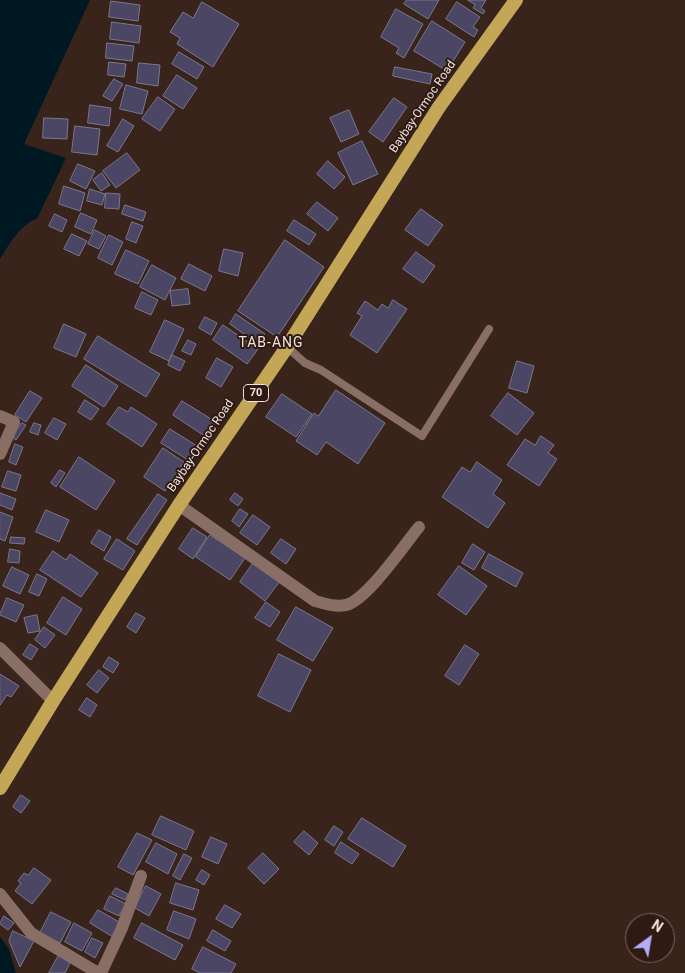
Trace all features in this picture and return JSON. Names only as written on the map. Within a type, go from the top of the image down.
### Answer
[{"type":"highway","name":"Baybay-Ormoc Road","points":[[0,788],[53,701],[179,505],[287,347],[439,107],[516,0]]},
{"type":"street","points":[[0,416],[14,422],[0,454]]},
{"type":"street","points":[[179,505],[315,602],[330,606],[348,604],[367,592],[419,527]]},
{"type":"street","points":[[0,648],[53,701]]},
{"type":"street","points":[[0,894],[31,933],[99,973],[122,928],[141,876]]},
{"type":"lane","points":[[287,347],[305,364],[320,370],[422,436],[489,329]]},
{"type":"water","points":[[0,0],[90,0],[24,144],[66,158],[37,219],[20,230],[0,259]]},
{"type":"water","points":[[0,937],[9,949],[16,973],[0,973]]},
{"type":"building","points":[[407,0],[439,0],[428,19],[404,4]]},
{"type":"building","points":[[468,0],[486,0],[481,8],[485,11],[483,14],[473,8],[475,5]]},
{"type":"building","points":[[111,1],[140,5],[138,21],[109,17]]},
{"type":"building","points":[[202,2],[239,24],[213,67],[177,44],[180,38],[170,32],[183,12],[193,18]]},
{"type":"building","points":[[457,2],[480,17],[473,27],[478,30],[474,37],[446,19]]},
{"type":"building","points":[[396,9],[423,24],[404,58],[396,53],[399,48],[381,37]]},
{"type":"building","points":[[432,21],[465,42],[447,71],[414,51]]},
{"type":"building","points":[[112,22],[141,26],[139,43],[110,39]]},
{"type":"building","points":[[107,43],[134,46],[132,61],[106,58]]},
{"type":"building","points":[[179,52],[204,67],[197,79],[172,64]]},
{"type":"building","points":[[109,62],[126,64],[124,77],[108,75]]},
{"type":"building","points":[[139,63],[160,65],[158,86],[137,83]]},
{"type":"building","points":[[395,67],[432,74],[430,84],[393,76]]},
{"type":"building","points":[[177,75],[197,88],[183,109],[163,96]]},
{"type":"building","points":[[114,79],[123,84],[112,101],[103,96]]},
{"type":"building","points":[[126,85],[148,91],[142,114],[120,109]]},
{"type":"building","points":[[158,97],[175,109],[160,131],[142,119]]},
{"type":"building","points":[[394,98],[407,107],[383,142],[369,132]]},
{"type":"building","points":[[90,105],[111,108],[109,126],[88,123]]},
{"type":"building","points":[[349,110],[359,134],[341,142],[330,118]]},
{"type":"building","points":[[44,118],[68,119],[67,139],[43,138]]},
{"type":"building","points":[[123,119],[134,126],[118,152],[107,146]]},
{"type":"building","points":[[75,126],[100,129],[97,155],[72,152]]},
{"type":"building","points":[[362,141],[378,174],[353,185],[338,153]]},
{"type":"building","points":[[127,153],[140,170],[116,188],[103,171]]},
{"type":"building","points":[[328,161],[345,177],[334,189],[317,174]]},
{"type":"building","points":[[78,164],[95,171],[86,189],[70,181]]},
{"type":"building","points":[[102,173],[110,185],[101,191],[93,180]]},
{"type":"building","points":[[64,186],[85,193],[80,211],[59,204]]},
{"type":"building","points":[[90,189],[105,194],[102,205],[87,201]]},
{"type":"building","points":[[106,193],[120,194],[119,209],[105,208]]},
{"type":"building","points":[[317,202],[338,218],[328,231],[307,214]]},
{"type":"building","points":[[125,205],[146,212],[143,221],[122,214]]},
{"type":"building","points":[[421,209],[443,225],[428,246],[405,230]]},
{"type":"building","points":[[81,213],[97,220],[91,234],[75,227]]},
{"type":"building","points":[[55,214],[67,220],[62,232],[49,226]]},
{"type":"building","points":[[294,220],[316,234],[309,245],[287,231]]},
{"type":"building","points":[[132,222],[143,226],[136,243],[126,239]]},
{"type":"building","points":[[95,230],[106,236],[99,249],[88,244]]},
{"type":"building","points":[[72,234],[87,241],[79,256],[64,249]]},
{"type":"building","points":[[109,235],[123,242],[112,265],[98,258]]},
{"type":"building","points":[[285,240],[324,267],[277,337],[238,311]]},
{"type":"building","points":[[224,249],[243,253],[238,276],[219,271]]},
{"type":"building","points":[[126,250],[149,261],[138,284],[115,274]]},
{"type":"building","points":[[416,252],[435,266],[423,283],[403,269]]},
{"type":"building","points":[[189,264],[212,276],[205,291],[181,279]]},
{"type":"building","points":[[152,265],[176,278],[165,300],[140,287]]},
{"type":"building","points":[[188,289],[190,304],[172,306],[170,291]]},
{"type":"building","points":[[142,292],[158,300],[151,315],[135,308]]},
{"type":"building","points":[[393,300],[407,309],[377,353],[350,335],[362,316],[357,313],[365,301],[378,310],[382,304],[388,308]]},
{"type":"building","points":[[236,314],[265,334],[258,344],[230,324]]},
{"type":"building","points":[[205,317],[217,323],[211,335],[199,328]]},
{"type":"building","points":[[165,320],[184,329],[169,361],[150,352]]},
{"type":"building","points":[[64,324],[86,334],[76,357],[54,348]]},
{"type":"building","points":[[223,325],[258,349],[247,364],[213,340]]},
{"type":"building","points":[[98,336],[160,374],[146,397],[84,359]]},
{"type":"building","points":[[188,340],[196,344],[191,355],[182,351]]},
{"type":"building","points":[[172,355],[185,361],[180,371],[168,365]]},
{"type":"building","points":[[217,358],[233,367],[221,387],[206,378]]},
{"type":"building","points":[[517,361],[534,366],[527,393],[509,388]]},
{"type":"building","points":[[86,365],[118,386],[104,407],[72,386]]},
{"type":"building","points":[[336,390],[385,423],[358,464],[326,442],[317,455],[296,441],[314,413],[318,416]]},
{"type":"building","points":[[30,391],[42,398],[26,422],[15,415]]},
{"type":"building","points":[[508,393],[534,413],[517,435],[491,416]]},
{"type":"building","points":[[282,394],[312,414],[296,437],[266,417]]},
{"type":"building","points":[[85,400],[99,409],[91,420],[78,412]]},
{"type":"building","points":[[182,401],[216,422],[206,437],[173,415]]},
{"type":"building","points":[[119,407],[128,412],[131,407],[157,424],[142,447],[107,424]]},
{"type":"building","points":[[54,418],[66,424],[57,440],[45,433]]},
{"type":"building","points":[[22,423],[26,425],[16,440],[12,437]]},
{"type":"building","points":[[34,423],[41,425],[38,435],[30,432]]},
{"type":"building","points":[[170,429],[197,446],[188,460],[161,443]]},
{"type":"building","points":[[541,436],[554,445],[548,453],[557,459],[539,486],[507,465],[525,439],[535,445]]},
{"type":"building","points":[[15,444],[23,447],[16,465],[9,462]]},
{"type":"building","points":[[163,448],[184,462],[165,491],[144,477]]},
{"type":"building","points":[[79,457],[115,481],[96,510],[60,487]]},
{"type":"building","points":[[477,462],[502,480],[493,494],[505,503],[488,528],[442,497],[462,467],[470,472]]},
{"type":"building","points":[[60,470],[65,473],[56,487],[51,483]]},
{"type":"building","points":[[8,471],[21,475],[16,491],[2,487]]},
{"type":"building","points":[[0,493],[16,499],[12,510],[0,505]]},
{"type":"building","points":[[235,493],[243,499],[238,506],[230,500]]},
{"type":"building","points":[[158,494],[167,500],[137,545],[127,539]]},
{"type":"building","points":[[240,509],[248,514],[239,527],[232,521]]},
{"type":"building","points":[[46,510],[69,520],[59,542],[36,532]]},
{"type":"building","points":[[0,512],[13,517],[5,541],[0,539]]},
{"type":"building","points":[[253,515],[270,527],[257,545],[240,533]]},
{"type":"building","points":[[193,528],[207,537],[193,559],[179,549]]},
{"type":"building","points":[[99,530],[111,537],[104,551],[91,543]]},
{"type":"building","points":[[210,535],[245,558],[230,580],[196,557]]},
{"type":"building","points":[[11,537],[25,538],[24,544],[10,543]]},
{"type":"building","points":[[117,539],[135,551],[123,570],[104,559]]},
{"type":"building","points":[[281,539],[296,549],[286,564],[271,553]]},
{"type":"building","points":[[473,544],[485,552],[474,570],[462,563]]},
{"type":"building","points":[[10,549],[20,551],[19,563],[8,562]]},
{"type":"building","points":[[53,551],[66,560],[70,554],[98,573],[81,597],[40,570]]},
{"type":"building","points":[[489,554],[523,573],[516,587],[482,568]]},
{"type":"building","points":[[254,562],[280,581],[265,601],[240,582]]},
{"type":"building","points":[[459,566],[487,586],[466,615],[438,595]]},
{"type":"building","points":[[12,567],[29,575],[20,594],[3,586]]},
{"type":"building","points":[[37,574],[47,579],[39,596],[29,592]]},
{"type":"building","points":[[63,597],[82,609],[66,635],[47,623]]},
{"type":"building","points":[[7,598],[24,605],[16,622],[0,615]]},
{"type":"building","points":[[266,602],[280,612],[270,627],[255,618]]},
{"type":"building","points":[[296,607],[333,628],[313,661],[277,640]]},
{"type":"building","points":[[136,613],[145,618],[136,633],[127,627]]},
{"type":"building","points":[[37,615],[40,631],[28,633],[24,618]]},
{"type":"building","points":[[44,627],[55,635],[45,648],[35,640]]},
{"type":"building","points":[[30,644],[38,649],[31,660],[23,655]]},
{"type":"building","points":[[465,645],[479,654],[459,685],[445,676]]},
{"type":"building","points":[[279,654],[311,670],[290,712],[258,696]]},
{"type":"building","points":[[109,657],[119,663],[113,673],[103,667]]},
{"type":"building","points":[[99,670],[109,678],[97,693],[87,685]]},
{"type":"building","points":[[0,674],[19,686],[11,697],[7,695],[0,705]]},
{"type":"building","points":[[87,698],[97,705],[90,717],[79,710]]},
{"type":"building","points":[[21,795],[30,801],[21,813],[13,807]]},
{"type":"building","points":[[161,816],[194,831],[186,850],[152,835]]},
{"type":"building","points":[[362,818],[406,846],[393,867],[348,839]]},
{"type":"building","points":[[334,826],[343,832],[334,846],[325,840]]},
{"type":"building","points":[[304,831],[318,843],[309,855],[294,842]]},
{"type":"building","points":[[137,833],[152,840],[133,875],[118,867]]},
{"type":"building","points":[[211,837],[227,844],[218,864],[202,857]]},
{"type":"building","points":[[341,842],[359,854],[352,864],[335,853]]},
{"type":"building","points":[[156,843],[177,854],[168,874],[146,862]]},
{"type":"building","points":[[263,853],[279,869],[264,884],[248,868]]},
{"type":"building","points":[[184,854],[192,858],[180,880],[173,876]]},
{"type":"building","points":[[34,868],[51,880],[32,904],[15,891],[21,883],[18,881],[24,873],[28,875]]},
{"type":"building","points":[[202,870],[210,875],[204,885],[196,880]]},
{"type":"building","points":[[176,883],[199,890],[193,910],[170,903]]},
{"type":"building","points":[[146,886],[161,894],[149,916],[135,908]]},
{"type":"building","points":[[116,888],[128,894],[125,900],[112,894]]},
{"type":"building","points":[[110,896],[126,904],[119,916],[104,909]]},
{"type":"building","points":[[225,905],[241,914],[232,928],[216,919]]},
{"type":"building","points":[[98,910],[121,923],[113,937],[90,923]]},
{"type":"building","points":[[174,911],[196,919],[189,939],[167,930]]},
{"type":"building","points":[[51,912],[71,922],[60,943],[40,933]]},
{"type":"building","points":[[4,916],[14,923],[8,930],[0,924]]},
{"type":"building","points":[[74,923],[92,933],[82,951],[65,942]]},
{"type":"building","points":[[142,923],[183,945],[175,960],[134,938]]},
{"type":"building","points":[[213,930],[231,941],[225,951],[207,941]]},
{"type":"building","points":[[13,931],[34,941],[20,967],[9,941]]},
{"type":"building","points":[[92,938],[103,943],[95,958],[85,952]]},
{"type":"building","points":[[203,947],[236,964],[231,973],[200,973],[192,969]]},
{"type":"building","points":[[60,953],[72,959],[65,973],[49,973]]},
{"type":"district","name":"TAB-ANG","points":[[271,343]]}]
